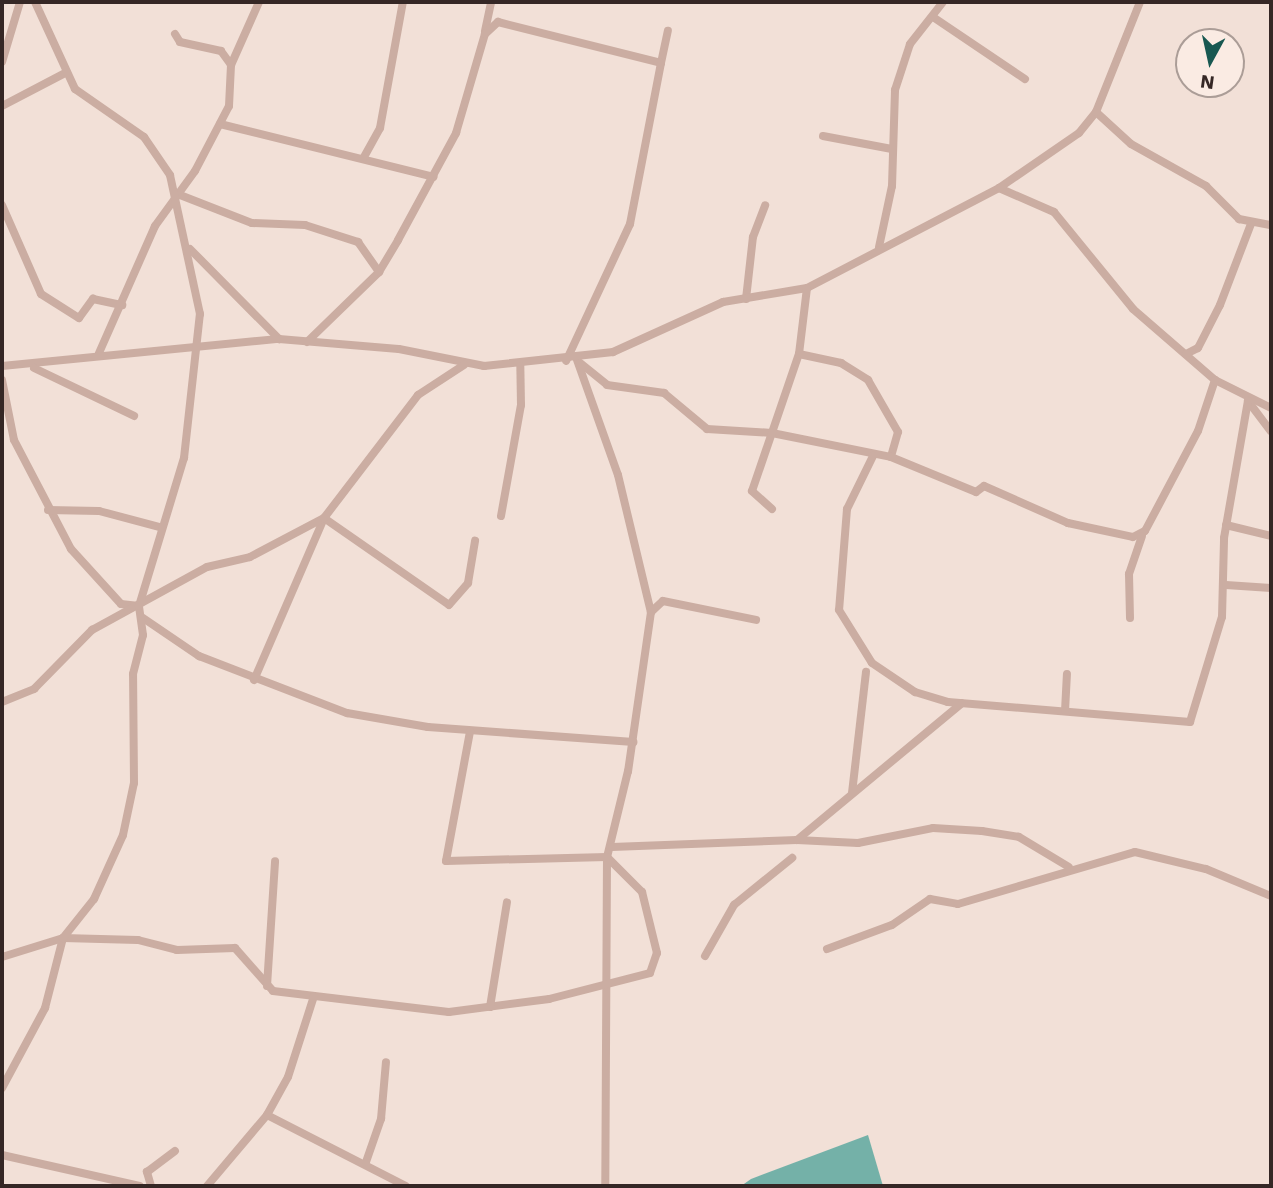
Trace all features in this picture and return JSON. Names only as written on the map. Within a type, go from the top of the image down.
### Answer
[{"type":"street","points":[[2,62],[20,2]]},
{"type":"street","points":[[2,1088],[46,1007],[63,938],[94,900],[123,835],[134,783],[132,691],[143,618],[139,606],[159,527],[184,458],[199,305],[178,197],[170,175],[144,137],[75,89],[65,73],[35,2]]},
{"type":"street","points":[[99,353],[155,226],[178,197],[220,124],[232,93],[231,65],[259,2]]},
{"type":"street","points":[[365,157],[380,128],[403,2]]},
{"type":"street","points":[[307,342],[379,272],[434,177],[480,66],[491,2]]},
{"type":"street","points":[[879,247],[892,186],[895,90],[910,44],[943,2]]},
{"type":"street","points":[[2,366],[34,368],[99,353],[196,352],[279,339],[399,349],[464,365],[520,366],[613,352],[714,306],[807,288],[879,247],[999,188],[1079,133],[1096,112],[1140,2]]},
{"type":"street","points":[[933,18],[1025,79]]},
{"type":"street","points":[[485,34],[498,22],[661,63]]},
{"type":"street","points":[[566,361],[630,224],[668,31]]},
{"type":"street","points":[[175,34],[180,42],[221,51],[231,65]]},
{"type":"street","points":[[2,106],[65,73]]},
{"type":"street","points":[[1096,112],[1131,144],[1206,186],[1251,224],[1271,225]]},
{"type":"street","points":[[220,124],[365,157],[434,177]]},
{"type":"street","points":[[823,136],[892,149]]},
{"type":"street","points":[[999,188],[1054,212],[1124,300],[1215,380],[1248,401],[1271,408]]},
{"type":"street","points":[[178,197],[251,223],[304,225],[358,242],[379,272]]},
{"type":"street","points":[[2,205],[41,294],[79,318],[93,299],[122,305]]},
{"type":"street","points":[[746,299],[753,237],[765,205]]},
{"type":"street","points":[[1186,354],[1198,348],[1220,305],[1251,224]]},
{"type":"street","points":[[188,247],[279,339]]},
{"type":"street","points":[[772,509],[752,491],[799,355],[807,288]]},
{"type":"street","points":[[799,355],[841,363],[868,380],[898,432],[891,457]]},
{"type":"street","points":[[577,359],[607,385],[664,393],[707,429],[772,433],[873,456],[891,457],[976,492],[984,486],[1090,530],[1142,536]]},
{"type":"street","points":[[577,359],[618,475],[651,612],[634,742],[612,847],[607,857],[604,984],[605,1186]]},
{"type":"street","points":[[254,680],[324,518],[418,395],[464,365]]},
{"type":"street","points":[[501,516],[521,405],[520,366]]},
{"type":"street","points":[[34,368],[134,416]]},
{"type":"street","points":[[2,380],[14,440],[48,510],[100,585],[121,604],[139,606]]},
{"type":"street","points":[[1130,618],[1129,574],[1142,536],[1198,431],[1215,380]]},
{"type":"street","points":[[1248,401],[1271,431]]},
{"type":"street","points":[[873,456],[847,509],[841,618],[887,675],[915,692],[962,703],[1190,722],[1226,584],[1226,525],[1248,401]]},
{"type":"street","points":[[48,510],[99,511],[159,527]]},
{"type":"street","points":[[324,518],[449,605],[468,583],[475,541]]},
{"type":"street","points":[[3,703],[41,683],[92,630],[206,567],[250,557],[324,518]]},
{"type":"street","points":[[1226,525],[1271,536]]},
{"type":"street","points":[[1226,584],[1271,588]]},
{"type":"street","points":[[651,612],[663,601],[756,620]]},
{"type":"street","points":[[143,618],[199,656],[254,680],[347,713],[470,731],[634,742]]},
{"type":"street","points":[[852,793],[866,672]]},
{"type":"street","points":[[1065,712],[1067,674]]},
{"type":"street","points":[[797,840],[962,703]]},
{"type":"street","points":[[2,957],[63,938],[138,940],[177,950],[235,948],[268,986],[314,996],[437,1011],[490,1007],[643,977],[657,953],[642,892],[607,857],[448,863],[470,731]]},
{"type":"street","points":[[612,847],[797,840],[858,843],[933,828],[982,831],[1019,837],[1069,867]]},
{"type":"street","points":[[827,949],[892,925],[930,899],[958,904],[1069,867],[1135,852],[1206,869],[1271,896]]},
{"type":"street","points":[[705,956],[734,905],[793,858]]},
{"type":"street","points":[[268,986],[275,861]]},
{"type":"street","points":[[490,1007],[507,902]]},
{"type":"street","points":[[207,1186],[267,1115],[288,1077],[314,996]]},
{"type":"street","points":[[366,1162],[381,1119],[386,1062]]},
{"type":"street","points":[[267,1115],[366,1162],[406,1186]]},
{"type":"street","points":[[151,1186],[147,1172],[175,1151]]},
{"type":"street","points":[[2,1155],[140,1186]]},
{"type":"water","points":[[868,1135],[883,1186],[741,1186],[751,1179]]}]
